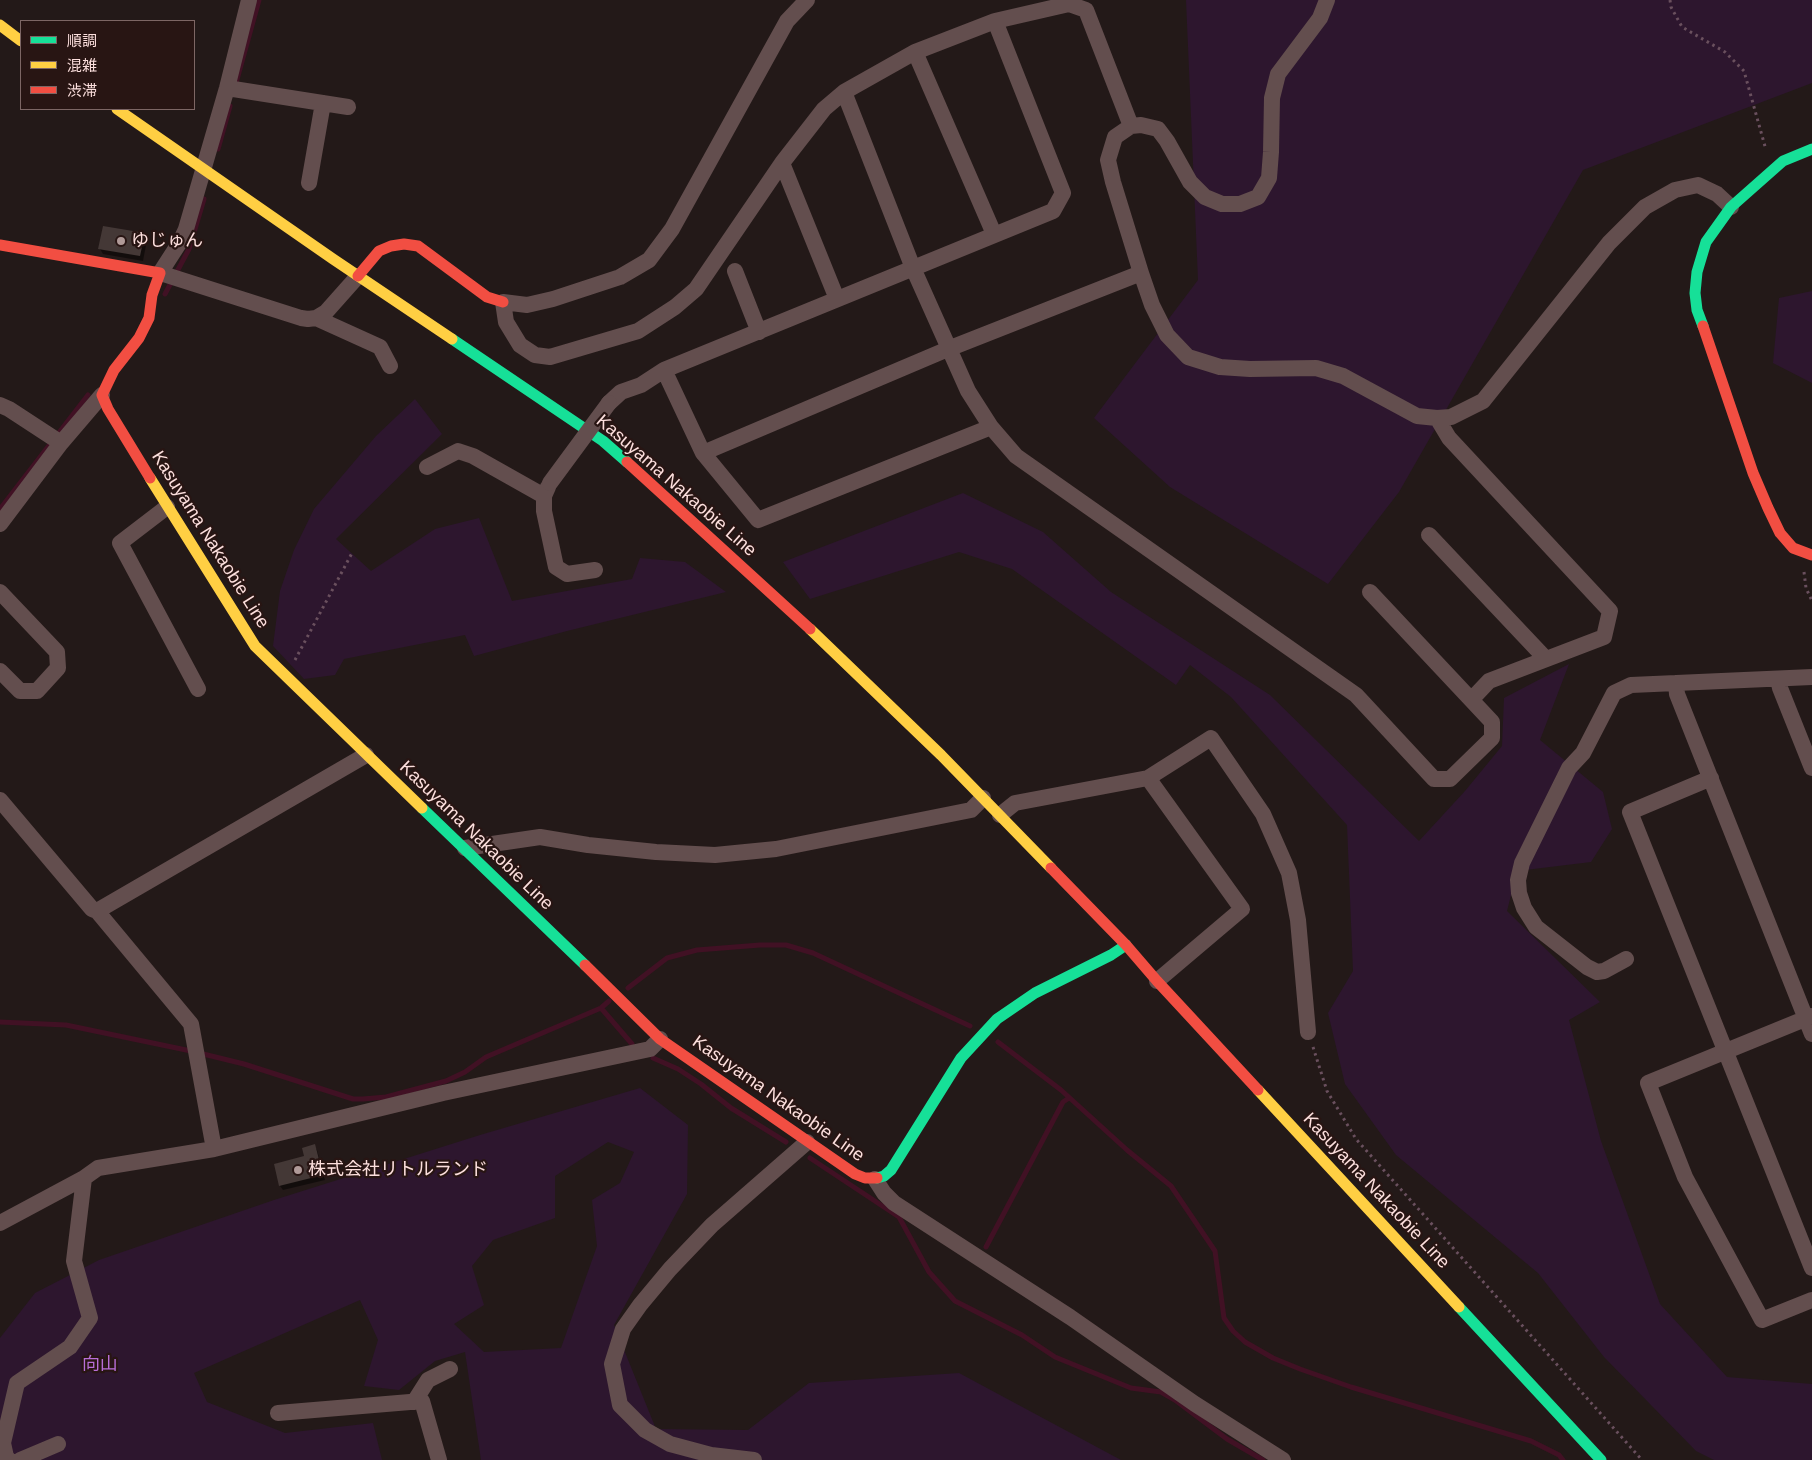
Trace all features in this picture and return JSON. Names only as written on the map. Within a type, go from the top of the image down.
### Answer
[{"type":"main road","points":[[0,26],[20,39]]},
{"type":"main road","name":"Kasuyama Nakaobie Line","points":[[119,110],[358,276],[603,441],[792,612],[934,748],[1126,945],[1157,981],[1601,1460]]},
{"type":"main road","points":[[1809,555],[1793,548],[1780,533],[1768,508],[1753,473],[1697,310],[1695,293],[1697,272],[1706,242],[1731,207],[1783,161],[1812,149]]},
{"type":"main road","points":[[358,276],[379,251],[390,246],[404,244],[418,246],[487,297],[502,302]]},
{"type":"main road","points":[[0,245],[168,276],[152,295],[149,318],[139,338],[114,370],[102,394]]},
{"type":"main road","name":"Kasuyama Nakaobie Line","points":[[102,394],[108,409],[167,507],[255,646],[660,1038],[855,1174],[875,1179],[884,1176],[891,1170],[961,1058],[996,1019],[1035,993],[1111,956],[1126,945]]},
{"type":"street","points":[[249,0],[233,89],[168,276],[301,318],[316,318],[380,347],[390,366]]},
{"type":"street","points":[[807,0],[787,21],[672,229],[649,260],[620,277],[553,299],[527,305],[502,302],[506,322],[520,345],[535,355],[550,357],[638,331],[675,307],[696,288],[782,163],[824,109],[844,92],[915,52],[995,21],[1068,4],[1086,10],[1131,126]]},
{"type":"street","points":[[1327,0],[1320,18],[1278,74],[1272,98],[1272,152],[1269,178],[1258,197],[1240,204],[1222,204],[1205,197],[1190,182],[1168,141],[1158,129],[1131,126],[1115,137],[1108,160],[1141,273],[1152,305],[1167,336],[1188,357],[1220,367],[1250,369],[1316,368],[1343,376],[1416,416],[1452,417],[1483,401],[1609,243],[1645,208],[1676,190],[1698,185],[1717,194],[1731,207]]},
{"type":"street","points":[[595,570],[567,574],[556,567],[545,519],[547,490],[609,403],[621,392],[641,386],[664,370],[1053,211],[1063,193],[995,21]]},
{"type":"street","points":[[915,52],[994,234]]},
{"type":"street","points":[[233,89],[348,107]]},
{"type":"street","points":[[844,92],[913,268],[948,349],[968,391],[991,427],[1016,456],[1356,695],[1434,779],[1450,779],[1492,738],[1492,722],[1370,592]]},
{"type":"street","points":[[309,183],[323,103]]},
{"type":"street","points":[[782,163],[837,299]]},
{"type":"street","points":[[735,271],[759,332]]},
{"type":"street","points":[[703,453],[948,349],[1141,273]]},
{"type":"street","points":[[316,318],[326,312],[358,276]]},
{"type":"street","points":[[664,370],[703,453],[758,520],[991,427]]},
{"type":"street","points":[[0,524],[56,440],[102,394]]},
{"type":"street","points":[[0,405],[56,440]]},
{"type":"street","points":[[1437,418],[1449,438],[1610,611],[1604,637],[1489,681],[1472,699]]},
{"type":"street","points":[[427,467],[458,450],[547,490]]},
{"type":"street","points":[[167,507],[120,542],[198,689]]},
{"type":"street","points":[[1429,535],[1546,660]]},
{"type":"street","points":[[0,592],[56,652],[58,668],[37,690],[20,691],[0,670]]},
{"type":"street","points":[[1626,959],[1604,971],[1597,972],[1587,967],[1536,927],[1524,908],[1519,893],[1518,880],[1522,862],[1569,768],[1583,753],[1614,693],[1631,685],[1812,677]]},
{"type":"street","points":[[1778,679],[1812,768]]},
{"type":"street","points":[[1676,684],[1678,694],[1711,778],[1809,1017],[1812,1034]]},
{"type":"street","points":[[1000,815],[1015,803],[1148,778],[1211,738],[1263,814],[1289,873],[1298,920],[1308,1032]]},
{"type":"street","points":[[97,911],[366,755]]},
{"type":"street","points":[[1148,778],[1242,910],[1157,981]]},
{"type":"street","points":[[1711,778],[1630,812],[1812,1268]]},
{"type":"street","points":[[465,848],[540,837],[588,845],[656,852],[716,855],[767,850],[971,810],[983,798]]},
{"type":"street","points":[[0,800],[92,909],[97,911],[190,1024],[214,1149]]},
{"type":"street","points":[[1809,1017],[1648,1083],[1684,1177],[1762,1320],[1812,1300]]},
{"type":"street","points":[[0,1223],[84,1178],[98,1168],[214,1149],[443,1093],[650,1049],[660,1038]]},
{"type":"street","points":[[754,1460],[711,1455],[670,1444],[645,1430],[620,1406],[612,1364],[623,1328],[670,1269],[712,1225],[807,1142]]},
{"type":"street","points":[[9,1460],[6,1457],[3,1443],[18,1383],[70,1347],[90,1318],[74,1261],[84,1178]]},
{"type":"street","points":[[875,1179],[884,1193],[894,1203],[1070,1317],[1195,1404],[1283,1460]]},
{"type":"street","points":[[414,1402],[428,1380],[450,1369]]},
{"type":"street","points":[[278,1413],[422,1401],[439,1460]]},
{"type":"street","points":[[20,1460],[58,1444]]},
{"type":"path","points":[[1670,0],[1671,7],[1682,27],[1725,52],[1744,71],[1771,170]]},
{"type":"path","points":[[286,676],[352,553]]},
{"type":"path","points":[[1809,555],[1804,565],[1806,588],[1812,601]]},
{"type":"path","points":[[1308,1032],[1327,1090],[1356,1139],[1642,1460]]},
{"type":"green space","points":[[1186,0],[1812,0],[1812,83],[1583,170],[1399,492],[1328,584],[1170,487],[1094,418],[1198,280]]},
{"type":"green space","points":[[1812,291],[1812,383],[1773,363],[1779,298]]},
{"type":"green space","points":[[415,399],[442,434],[336,539],[371,571],[435,529],[479,518],[512,601],[632,579],[640,558],[685,562],[726,592],[474,656],[465,635],[344,659],[335,675],[304,679],[273,646],[280,591],[294,550],[314,509],[376,436]]},
{"type":"green space","points":[[963,493],[1043,532],[1111,592],[1270,695],[1419,841],[1465,791],[1502,746],[1504,698],[1569,664],[1540,740],[1603,792],[1612,829],[1591,862],[1517,871],[1507,911],[1600,1002],[1569,1020],[1601,1141],[1660,1304],[1727,1377],[1812,1384],[1812,1460],[1714,1460],[1696,1451],[1604,1357],[1538,1273],[1396,1155],[1345,1084],[1328,1013],[1353,971],[1347,825],[1231,697],[1190,665],[1176,685],[1012,569],[959,552],[810,599],[783,562]]},
{"type":"green space","name":"向山","points":[[640,1088],[688,1125],[687,1194],[614,1325],[656,1429],[748,1430],[809,1383],[959,1373],[1121,1460],[481,1460],[465,1352],[435,1361],[399,1390],[364,1386],[378,1340],[360,1300],[194,1373],[207,1402],[285,1433],[373,1423],[382,1460],[0,1460],[0,1338],[35,1293],[99,1260],[274,1200],[480,1135]],"holes":[[[608,1142],[634,1152],[620,1183],[592,1200],[597,1246],[561,1348],[484,1352],[454,1324],[484,1305],[472,1266],[493,1240],[555,1218],[555,1176]]]},
{"type":"building","name":"ゆじゅん","points":[[103,226],[145,233],[140,256],[98,249]]},
{"type":"building","name":"株式会社リトルランド","points":[[315,1144],[323,1175],[279,1186],[274,1164],[304,1156],[302,1148]]},
{"type":"waterway","points":[[236,83],[259,0]]},
{"type":"waterway","points":[[218,149],[230,106]]},
{"type":"waterway","points":[[165,294],[189,249],[204,199]]},
{"type":"waterway","points":[[0,509],[88,395]]},
{"type":"waterway","points":[[628,988],[667,958],[697,950],[786,945],[813,953],[970,1026]]},
{"type":"waterway","points":[[0,1022],[66,1025],[191,1051],[244,1064],[353,1099],[363,1099],[386,1097],[446,1081],[465,1072],[486,1057],[601,1008],[609,1001]]},
{"type":"waterway","points":[[601,1008],[632,1044]]},
{"type":"waterway","points":[[998,1042],[1061,1090],[1127,1150],[1171,1186],[1215,1251],[1224,1318],[1233,1331],[1245,1342],[1273,1358],[1351,1387],[1531,1441],[1559,1455],[1563,1460]]},
{"type":"waterway","points":[[653,1058],[678,1069],[701,1084],[731,1108],[786,1142]]},
{"type":"waterway","points":[[986,1247],[1063,1102],[1069,1098]]},
{"type":"waterway","points":[[810,1158],[899,1217],[929,1272],[955,1301],[1022,1335],[1055,1357],[1131,1388],[1161,1392],[1175,1400],[1227,1439],[1263,1460]]},
{"type":"traffic: fast","points":[[1703,326],[1697,310],[1695,293],[1697,272],[1706,242],[1731,207],[1783,161],[1812,149]]},
{"type":"traffic: fast","points":[[452,339],[603,441],[627,462]]},
{"type":"traffic: fast","points":[[422,808],[585,965]]},
{"type":"traffic: fast","points":[[877,1178],[884,1176],[891,1170],[961,1058],[997,1019],[1035,993],[1111,955],[1126,945]]},
{"type":"traffic: fast","points":[[1459,1307],[1601,1460]]},
{"type":"traffic: slow","points":[[0,25],[20,40]]},
{"type":"traffic: slow","points":[[118,110],[452,339]]},
{"type":"traffic: slow","points":[[150,478],[255,646],[422,808]]},
{"type":"traffic: slow","points":[[810,629],[941,755],[1051,868]]},
{"type":"traffic: slow","points":[[1258,1090],[1459,1307]]},
{"type":"traffic: jam","points":[[358,276],[379,251],[391,246],[404,244],[418,246],[487,297],[503,302]]},
{"type":"traffic: jam","points":[[0,245],[160,273],[152,295],[149,318],[139,338],[114,370],[102,395],[108,409],[150,478]]},
{"type":"traffic: jam","points":[[1703,326],[1753,473],[1768,508],[1780,533],[1793,548],[1812,555]]},
{"type":"traffic: jam","points":[[627,462],[810,629]]},
{"type":"traffic: jam","points":[[1051,868],[1126,945],[1258,1090]]},
{"type":"traffic: jam","points":[[585,965],[660,1039],[855,1174],[865,1178],[877,1178]]},
{"type":"place","name":"ゆじゅん","points":[[121,241]]},
{"type":"place","name":"株式会社リトルランド","points":[[298,1170]]}]
